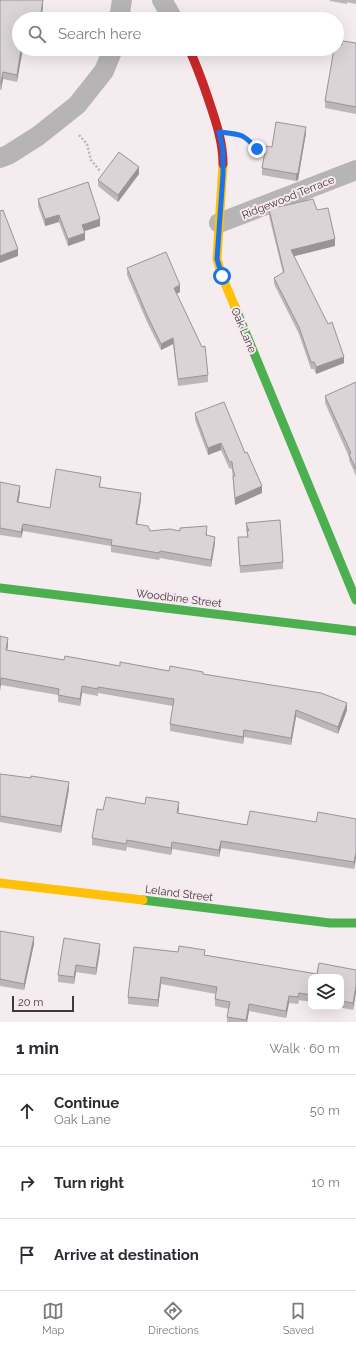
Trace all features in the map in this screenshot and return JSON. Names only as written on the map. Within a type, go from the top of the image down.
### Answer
[{"type":"street","points":[[120,12],[122,0]]},
{"type":"street","points":[[162,0],[169,12]]},
{"type":"street","points":[[0,158],[8,155],[38,136],[77,105],[104,71],[110,56]]},
{"type":"street","name":"Oak Lane","points":[[192,56],[219,132],[223,150],[217,259],[222,276],[356,600]]},
{"type":"street","name":"Ridgewood Terrace","points":[[219,224],[356,170]]},
{"type":"street","name":"Woodbine Street","points":[[0,588],[356,631]]},
{"type":"street","name":"Leland Street","points":[[0,883],[330,922],[356,923]]},
{"type":"path","points":[[219,132],[241,135],[249,140],[257,149],[273,151]]},
{"type":"path","points":[[79,135],[87,144],[91,160],[100,171]]},
{"type":"building","points":[[0,0],[43,0],[41,12],[12,12],[12,56],[20,56],[17,75],[3,72],[0,83]]},
{"type":"building","points":[[344,41],[356,43],[356,107],[325,101],[333,56],[344,56]]},
{"type":"building","points":[[276,122],[306,127],[298,173],[296,174],[262,168],[266,146],[272,147]]},
{"type":"building","points":[[119,152],[139,167],[118,195],[98,180]]},
{"type":"building","points":[[88,182],[100,219],[82,225],[85,233],[68,239],[59,215],[45,219],[38,199]]},
{"type":"building","points":[[313,199],[317,210],[328,208],[335,239],[291,250],[328,324],[332,322],[344,357],[316,367],[314,362],[311,362],[299,327],[274,278],[284,272],[269,209]]},
{"type":"building","points":[[3,210],[18,249],[0,256],[0,211]]},
{"type":"building","points":[[166,252],[180,285],[174,288],[202,347],[205,346],[208,375],[178,379],[173,338],[161,344],[127,268]]},
{"type":"building","points":[[356,382],[356,469],[349,454],[351,453],[325,396]]},
{"type":"building","points":[[224,402],[245,453],[247,452],[262,486],[235,498],[233,476],[235,476],[232,462],[229,461],[221,443],[208,448],[195,413]]},
{"type":"building","points":[[56,469],[101,477],[99,487],[141,493],[136,524],[148,526],[150,531],[170,529],[180,531],[180,528],[207,526],[206,535],[215,537],[211,560],[160,551],[159,553],[111,545],[112,540],[23,524],[21,532],[0,528],[0,482],[20,486],[17,502],[50,508]]},
{"type":"building","points":[[280,520],[283,562],[240,566],[238,537],[248,537],[247,530],[249,531],[246,523]]},
{"type":"building","points":[[0,636],[8,638],[6,650],[64,660],[65,656],[120,666],[120,662],[169,671],[170,666],[203,672],[203,674],[321,693],[347,703],[338,727],[296,710],[291,738],[244,730],[243,737],[170,724],[174,699],[98,687],[98,689],[82,686],[80,699],[58,695],[59,689],[1,678],[0,684]]},
{"type":"building","points":[[0,774],[31,778],[31,776],[69,782],[61,826],[0,816]]},
{"type":"building","points":[[106,797],[145,804],[146,797],[179,802],[177,813],[247,825],[250,811],[316,822],[318,812],[356,819],[356,852],[354,862],[221,841],[219,850],[172,842],[171,848],[127,840],[126,844],[92,838],[97,809],[103,810]]},
{"type":"building","points":[[0,931],[34,937],[24,984],[0,979]]},
{"type":"building","points":[[64,938],[100,944],[96,968],[76,965],[74,977],[58,975]]},
{"type":"building","points":[[179,946],[205,950],[204,955],[317,974],[308,974],[308,994],[299,993],[298,997],[289,996],[286,1011],[249,1004],[246,1020],[227,1017],[230,1002],[215,999],[217,987],[161,977],[158,1000],[128,997],[134,947],[178,952]]},
{"type":"building","points":[[319,963],[356,970],[356,986],[353,1003],[344,1002],[344,974],[317,974]]},
{"type":"traffic: fast","points":[[235,307],[356,600]]},
{"type":"traffic: fast","points":[[0,588],[356,631]]},
{"type":"traffic: fast","points":[[143,900],[330,923],[356,923]]},
{"type":"traffic: slow","points":[[223,164],[217,259],[222,276],[235,307]]},
{"type":"traffic: slow","points":[[0,883],[143,900]]},
{"type":"traffic: jam","points":[[192,56],[217,124],[222,148],[223,164]]},
{"type":"route","points":[[222,276],[217,259],[223,174],[223,150],[219,132],[241,135],[249,140],[257,149]]}]
